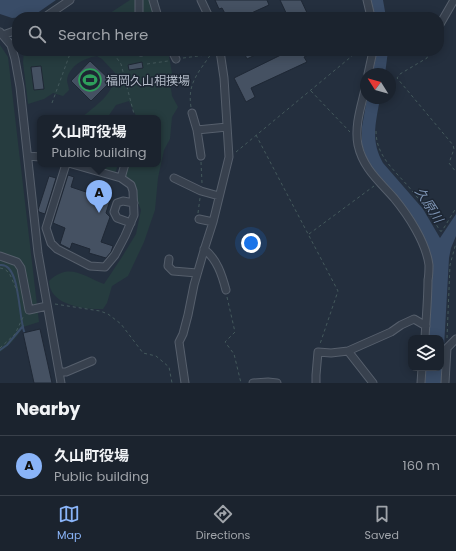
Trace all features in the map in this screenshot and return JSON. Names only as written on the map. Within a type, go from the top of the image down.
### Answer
[{"type":"street","points":[[52,12],[70,0]]},
{"type":"street","points":[[139,0],[139,12]]},
{"type":"street","points":[[153,0],[157,12]]},
{"type":"street","points":[[201,0],[206,12]]},
{"type":"street","points":[[367,0],[370,12]]},
{"type":"street","points":[[444,17],[454,0]]},
{"type":"street","points":[[12,31],[2,33],[12,48]]},
{"type":"street","points":[[14,56],[28,156],[34,222],[61,383]]},
{"type":"street","points":[[174,56],[176,60]]},
{"type":"street","points":[[185,383],[179,342],[183,334],[229,157],[224,78],[221,56]]},
{"type":"street","points":[[369,68],[372,56]]},
{"type":"street","points":[[362,104],[357,130],[358,141],[364,161],[378,182],[406,212],[423,246],[429,264],[425,335]]},
{"type":"street","points":[[192,113],[197,130],[201,156]]},
{"type":"street","points":[[197,130],[227,127]]},
{"type":"street","points":[[28,156],[37,156]]},
{"type":"street","points":[[65,167],[46,228],[51,243],[57,249],[90,266],[105,267],[115,255],[126,236],[134,215],[133,191],[131,185],[121,178],[82,167]]},
{"type":"street","points":[[121,178],[124,167]]},
{"type":"street","points":[[174,178],[201,191],[219,196]]},
{"type":"street","points":[[131,223],[117,218],[114,212],[117,203],[122,202],[134,204]]},
{"type":"street","points":[[199,219],[213,222]]},
{"type":"street","points":[[204,249],[208,252],[220,271],[226,290]]},
{"type":"street","points":[[0,256],[17,262],[21,268],[29,310],[47,304]]},
{"type":"street","points":[[169,259],[168,266],[173,271],[198,274]]},
{"type":"street","points":[[316,383],[318,352],[331,353],[348,351],[391,332],[414,319],[426,326]]},
{"type":"street","points":[[445,383],[447,348],[456,339]]},
{"type":"street","points":[[348,351],[373,383]]},
{"type":"street","points":[[59,372],[66,372],[92,361]]},
{"type":"street","points":[[421,383],[422,371]]},
{"type":"street","points":[[253,383],[277,383]]},
{"type":"path","points":[[52,103],[69,56]]},
{"type":"path","points":[[115,56],[121,64],[134,115]]},
{"type":"path","points":[[147,64],[199,56]]},
{"type":"path","points":[[192,113],[190,100],[193,81],[210,56]]},
{"type":"path","points":[[229,157],[352,56]]},
{"type":"path","points":[[428,56],[427,58],[400,74],[397,78],[453,144],[454,148],[449,163],[456,172]]},
{"type":"path","points":[[310,90],[358,141]]},
{"type":"path","points":[[376,131],[378,146],[387,163],[426,209],[440,231],[442,231],[456,208]]},
{"type":"path","points":[[256,135],[338,291],[318,352]]},
{"type":"path","points":[[309,234],[378,182]]},
{"type":"path","points":[[452,213],[456,216]]},
{"type":"path","points":[[447,348],[450,265],[456,243]]},
{"type":"path","points":[[0,268],[8,271],[17,291],[22,294],[26,293]]},
{"type":"path","points":[[226,290],[235,332],[225,342],[234,354],[241,383]]},
{"type":"path","points":[[47,304],[100,311],[108,314],[121,324],[143,353],[156,356],[169,367],[172,383]]},
{"type":"path","points":[[0,348],[15,334],[23,316],[29,310]]},
{"type":"green space","points":[[130,0],[150,0],[154,12],[112,12]]},
{"type":"green space","points":[[0,45],[8,57],[39,322],[23,327],[13,341],[0,352]]},
{"type":"green space","points":[[24,56],[97,56],[82,61],[74,67],[68,75],[67,80],[69,90],[63,96],[53,93],[44,99],[28,104]]},
{"type":"green space","points":[[97,56],[169,56],[172,73],[170,82],[172,96],[178,107],[172,117],[170,139],[164,150],[161,164],[161,115],[136,115],[129,101],[116,105],[109,115],[85,115],[103,99],[112,87],[115,73],[102,59]]},
{"type":"green space","points":[[90,167],[117,167],[115,174]]},
{"type":"green space","points":[[128,167],[160,167],[155,210],[144,242],[128,276],[112,286],[107,303],[103,309],[78,307],[61,301],[55,296],[49,281],[56,275],[70,271],[76,272],[104,284],[136,234],[141,210],[137,200],[135,187],[125,175]]},
{"type":"water","points":[[0,0],[56,0],[39,12],[12,12],[12,18],[0,14]]},
{"type":"water","points":[[370,0],[383,0],[385,12],[373,12]]},
{"type":"water","points":[[374,56],[387,56],[386,68],[372,68]]},
{"type":"water","points":[[366,104],[379,104],[375,131],[376,147],[379,155],[383,163],[423,209],[440,238],[456,214],[456,236],[449,258],[444,347],[444,335],[428,335],[432,265],[430,251],[409,211],[378,177],[367,159],[362,145],[362,127]]},
{"type":"water","points":[[426,371],[443,371],[442,383],[425,383]]},
{"type":"building","points":[[215,0],[267,0],[269,5],[254,12],[224,12],[222,8],[219,9]]},
{"type":"building","points":[[280,0],[301,0],[307,12],[286,12]]},
{"type":"building","points":[[246,56],[253,56],[247,59]]},
{"type":"building","points":[[279,56],[306,56],[304,57],[307,62],[251,88],[255,97],[246,102],[234,78]]},
{"type":"building","points":[[90,61],[111,81],[91,101],[71,81]]},
{"type":"building","points":[[142,62],[143,68],[129,70],[128,65]]},
{"type":"building","points":[[41,66],[44,89],[34,90],[31,67]]},
{"type":"building","points":[[68,175],[74,177],[71,187],[110,200],[106,213],[110,217],[101,242],[113,246],[111,252],[106,258],[89,253],[90,249],[72,243],[70,249],[60,244],[65,228],[53,223]]},
{"type":"building","points":[[49,176],[56,178],[45,214],[39,212],[38,210]]},
{"type":"building","points":[[40,329],[52,383],[34,383],[23,333]]},
{"type":"waterway","points":[[0,265],[7,267],[12,273],[18,293],[25,334]]},
{"type":"waterway","points":[[0,350],[7,345],[23,326]]},
{"type":"place","name":"福岡久山相撲場","points":[[90,80]]},
{"type":"place","name":"久山町役場","points":[[99,213]]},
{"type":"water label","name":"久原川","points":[[429,205]]}]
